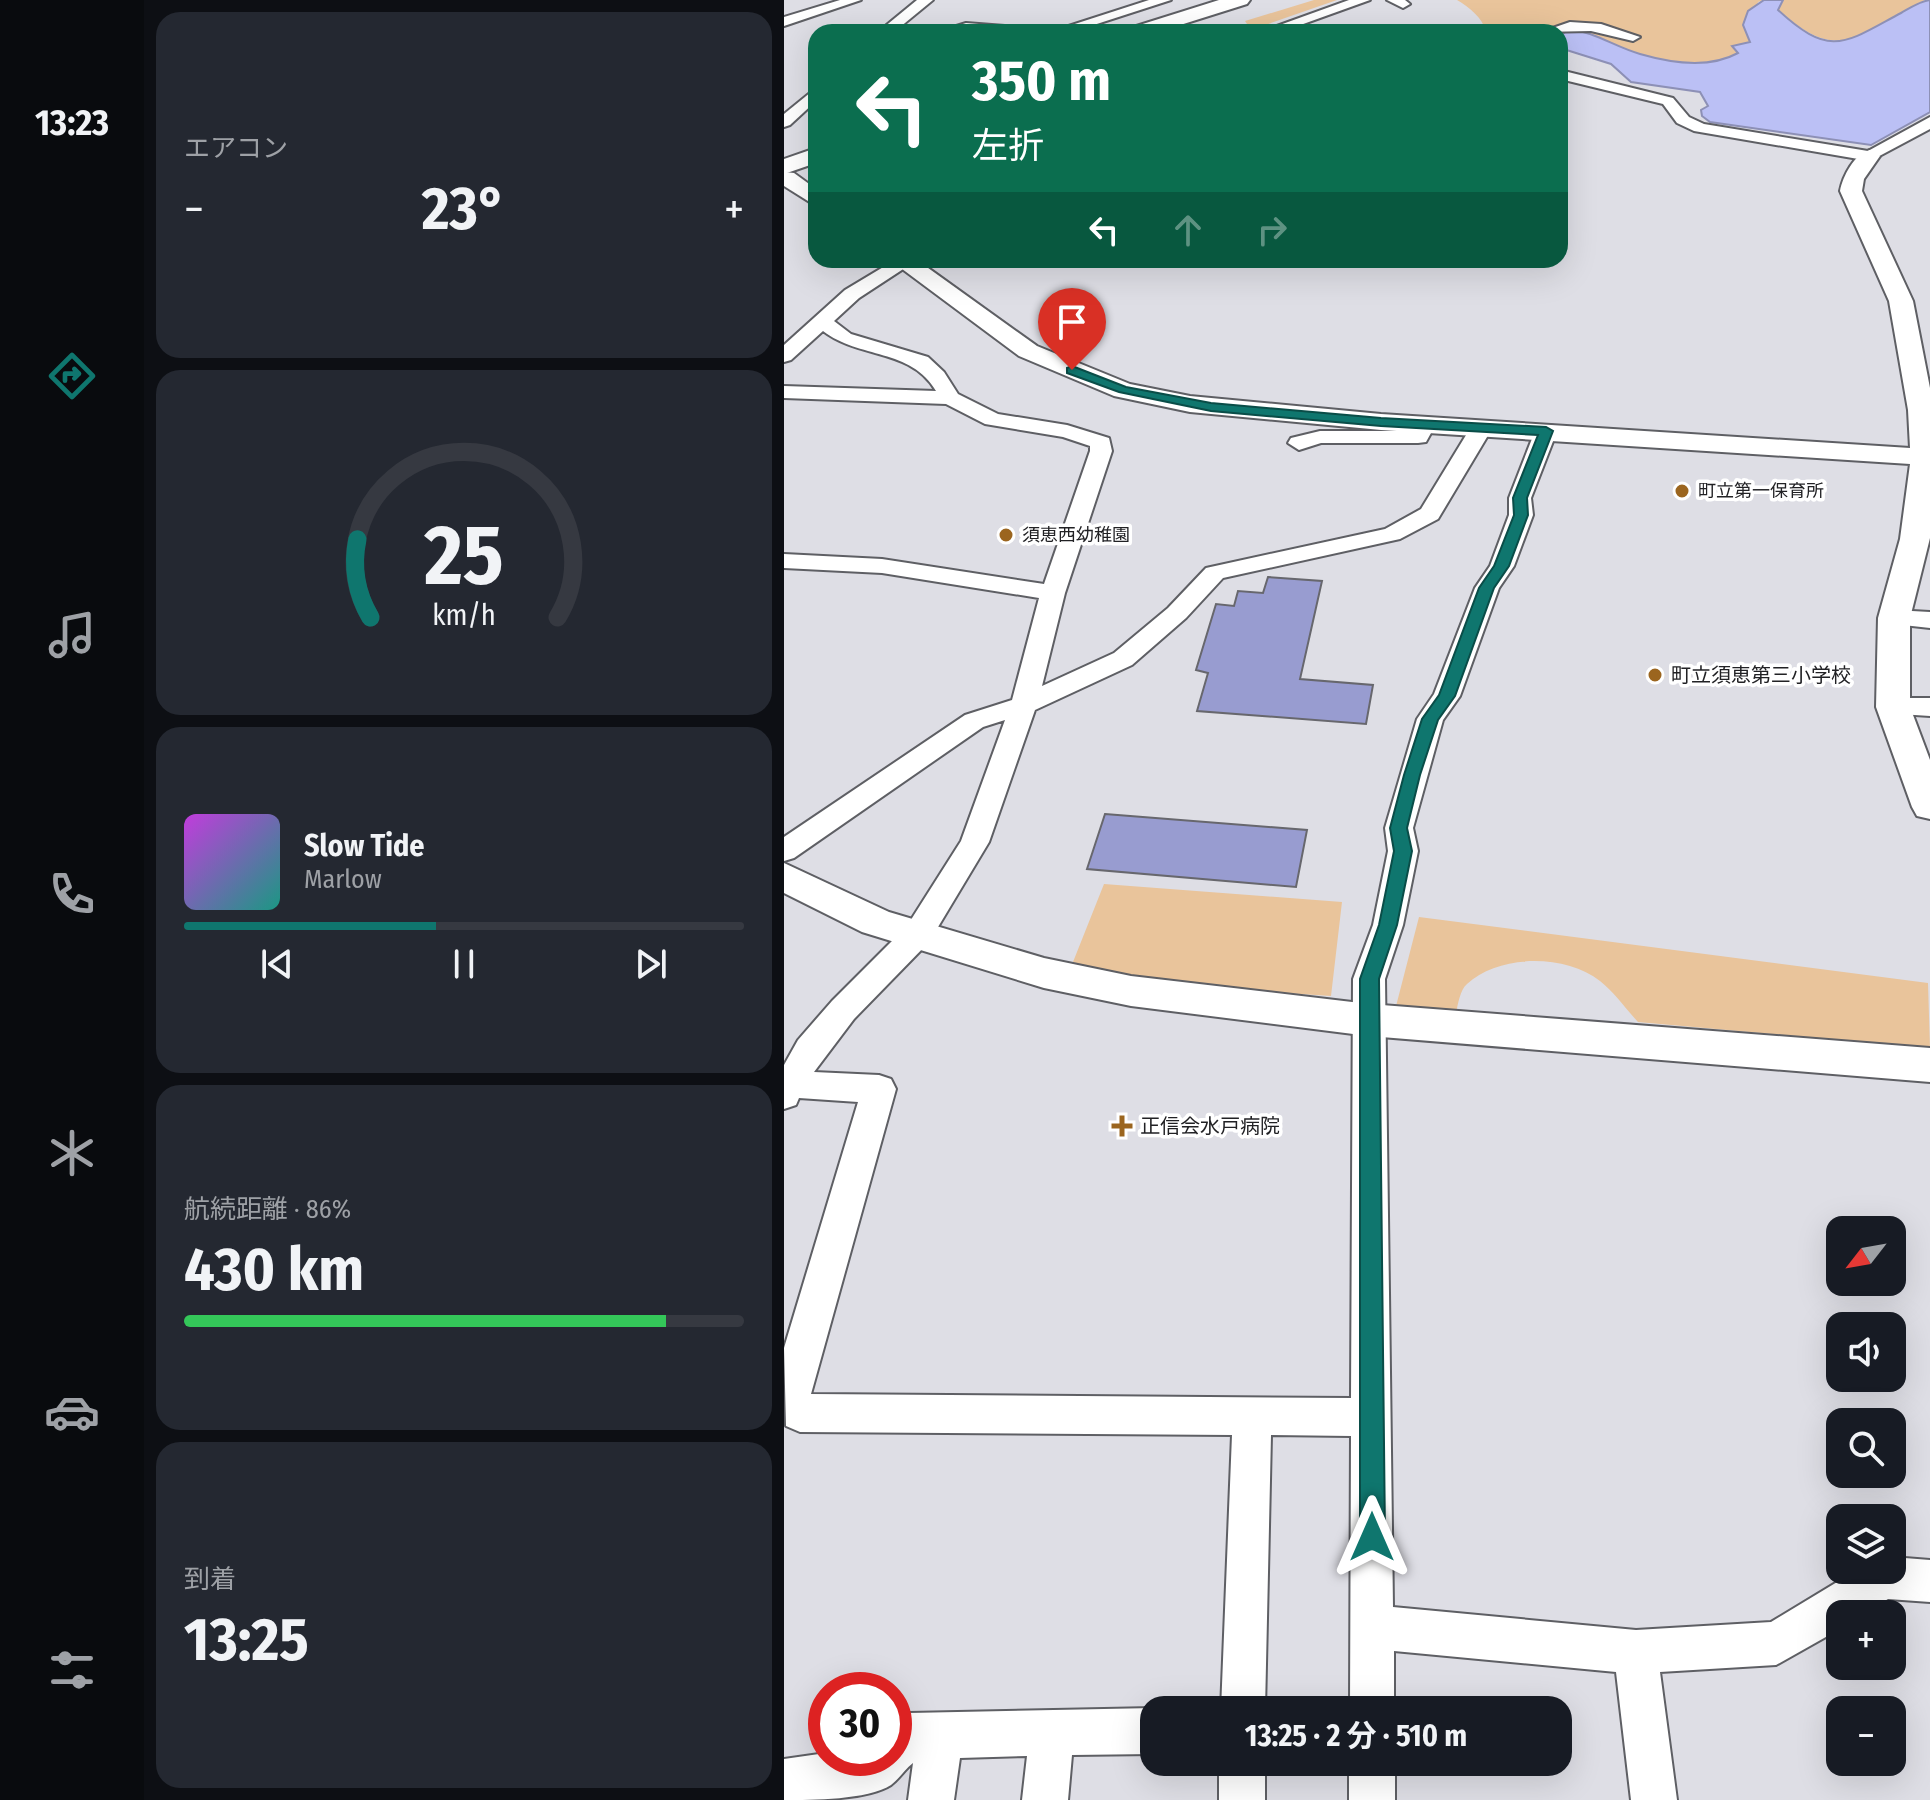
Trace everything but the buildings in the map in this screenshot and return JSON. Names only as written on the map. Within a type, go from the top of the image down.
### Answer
[{"type":"highway","points":[[1168,24],[1248,3]]},
{"type":"highway","points":[[1194,24],[1248,3]]},
{"type":"highway","points":[[784,151],[808,143]]},
{"type":"street","points":[[784,22],[854,0]]},
{"type":"street","points":[[895,24],[926,0]]},
{"type":"street","points":[[1084,24],[1164,0]]},
{"type":"street","points":[[1291,24],[1363,0]]},
{"type":"street","points":[[1568,26],[1592,25],[1633,37]]},
{"type":"street","points":[[1568,76],[1668,101],[1683,120],[1700,128],[1870,156]]},
{"type":"street","points":[[784,123],[808,100]]},
{"type":"street","points":[[784,123],[808,114]]},
{"type":"street","points":[[1930,122],[1870,156],[1853,178],[1851,191],[1901,301],[1921,410],[1925,457],[1915,539],[1894,618],[1893,707],[1930,807]]},
{"type":"street","points":[[784,356],[824,323],[852,294],[892,268]]},
{"type":"street","points":[[913,268],[1028,351],[1123,390],[1190,404],[1254,412],[1925,457]]},
{"type":"street","points":[[824,323],[844,338],[921,361],[937,376],[950,398]]},
{"type":"street","points":[[784,392],[950,398],[993,419],[1067,431],[1101,443],[1053,593],[1024,705],[975,842],[918,934],[843,1010],[810,1049],[786,1088]]},
{"type":"street","points":[[1299,443],[1320,437],[1418,437],[1425,424]]},
{"type":"street","points":[[784,851],[974,721],[1024,705],[1123,659],[1177,613],[1215,573],[1392,534],[1413,525],[1430,514],[1482,427]]},
{"type":"street","points":[[1372,1696],[1369,979],[1388,925],[1403,851],[1399,828],[1430,719],[1447,696],[1487,588],[1502,566],[1521,515],[1520,498],[1546,431]]},
{"type":"street","points":[[784,561],[882,566],[1053,593]]},
{"type":"street","points":[[1894,618],[1930,620]]},
{"type":"street","points":[[1893,707],[1930,707]]},
{"type":"street","points":[[784,877],[876,922],[1044,973],[1131,991],[1369,1020],[1930,1065]]},
{"type":"street","points":[[786,1088],[879,1089],[790,1392],[800,1413],[1372,1417]]},
{"type":"street","points":[[1243,1696],[1252,1415]]},
{"type":"street","points":[[1372,1627],[1636,1652],[1776,1643],[1884,1578],[1930,1581]]},
{"type":"street","points":[[1636,1652],[1654,1800]]},
{"type":"street","points":[[912,1736],[1140,1731]]},
{"type":"street","points":[[1045,1800],[1052,1733]]},
{"type":"street","points":[[931,1800],[940,1735]]},
{"type":"street","points":[[784,1782],[826,1776]]},
{"type":"street","points":[[1242,1776],[1242,1800]]},
{"type":"street","points":[[1372,1776],[1372,1800]]},
{"type":"shaded area","points":[[1314,0],[1337,0],[1268,24],[1247,24],[1245,21]]},
{"type":"shaded area","points":[[1457,0],[1764,0],[1758,2],[1750,42],[1733,47],[1738,53],[1727,58],[1702,63],[1664,60],[1640,54],[1588,33],[1568,30],[1568,24],[1483,24]]},
{"type":"shaded area","points":[[1783,0],[1925,0],[1867,33],[1835,41],[1818,37],[1799,27],[1778,9]]},
{"type":"shaded area","points":[[1104,884],[1342,902],[1331,996],[1168,983],[1073,962]]},
{"type":"shaded area","points":[[1419,917],[1928,983],[1930,1048],[1638,1022],[1600,981],[1586,972],[1551,962],[1514,963],[1480,974],[1465,987],[1456,1013],[1395,1010]]},
{"type":"water","points":[[1764,0],[1783,0],[1778,10],[1796,25],[1825,40],[1838,41],[1866,32],[1930,0],[1930,112],[1871,145],[1710,122],[1702,116],[1701,110],[1708,106],[1700,92],[1631,82],[1611,64],[1568,51],[1569,29],[1652,57],[1690,63],[1715,61],[1738,53],[1732,46],[1750,42],[1743,25],[1748,11]]},
{"type":"place","name":"町立第一保育所","points":[[1682,491]]},
{"type":"place","name":"須恵西幼稚園","points":[[1006,535]]},
{"type":"place","name":"町立須恵第三小学校","points":[[1655,675]]},
{"type":"place","name":"正信会水戸病院","points":[[1122,1126]]},
{"type":"route","points":[[1072,370],[1123,390],[1211,407],[1381,422],[1546,431],[1520,498],[1521,515],[1502,566],[1487,588],[1447,696],[1430,719],[1399,828],[1403,851],[1388,925],[1369,979],[1372,1537]]}]
